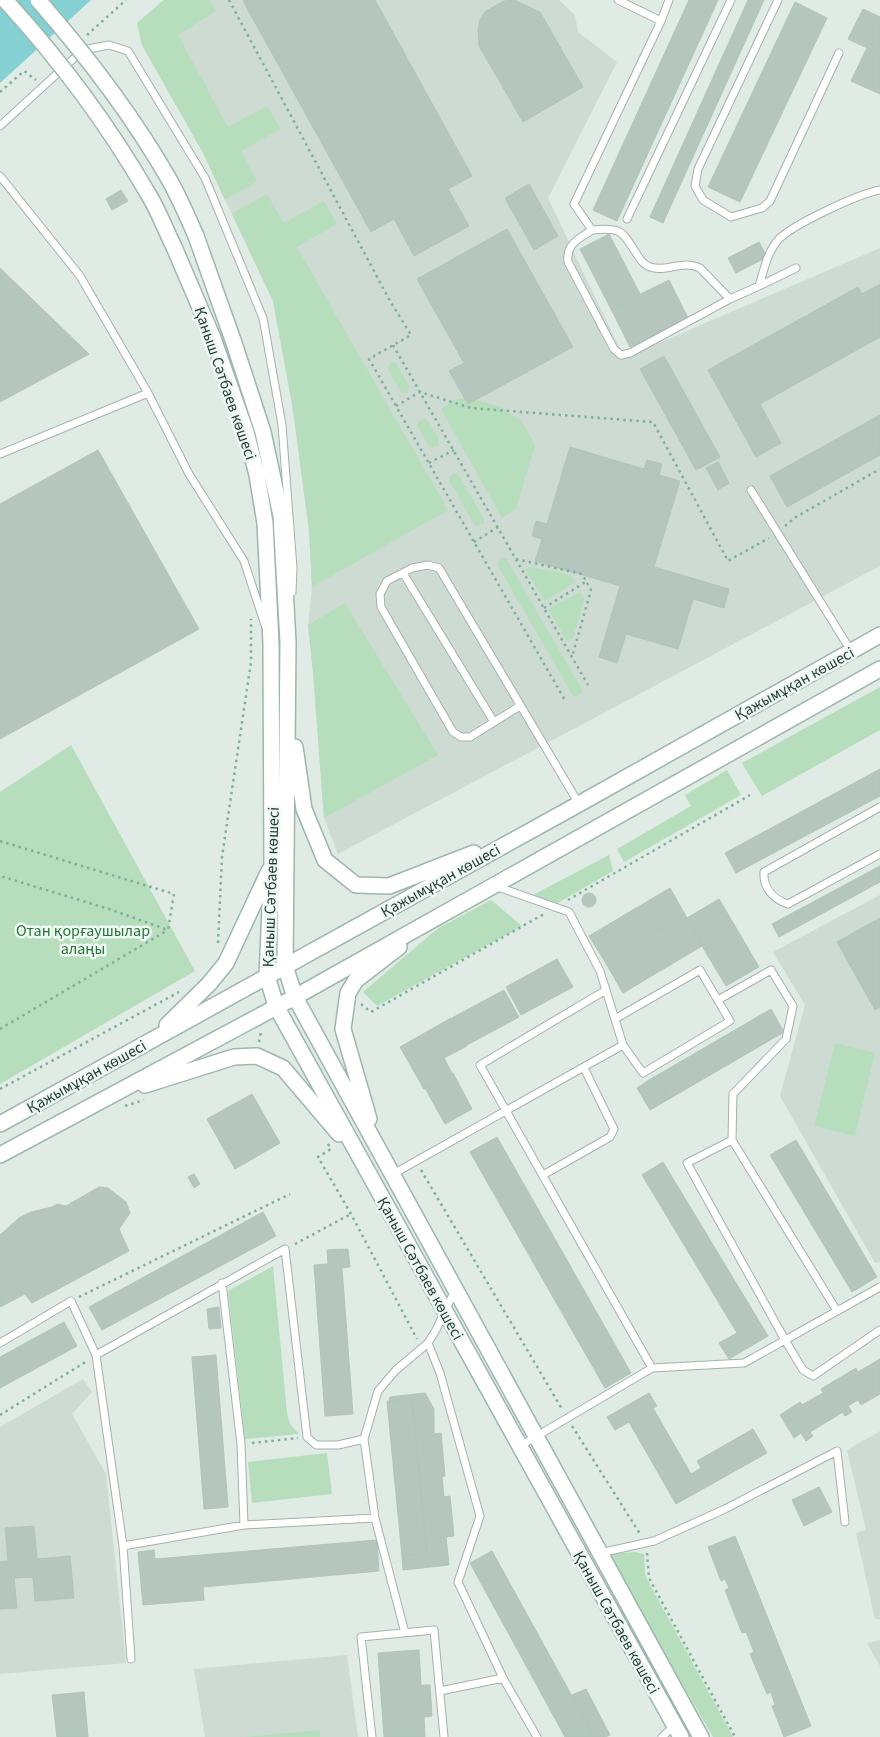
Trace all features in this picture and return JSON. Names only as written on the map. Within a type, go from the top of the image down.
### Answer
[{"type":"main road","name":"Қаныш Сәтбаев көшесі","points":[[5,0],[52,54],[101,120],[148,193],[174,247],[213,338],[246,432],[258,475],[265,523],[271,643],[272,863],[267,976],[280,1012],[678,1731]]},
{"type":"main road","name":"Қаныш Сәтбаев көшесі","points":[[38,0],[71,38],[122,106],[170,182],[196,236],[234,343],[265,441],[281,516],[288,642],[285,966],[294,997],[701,1737]]},
{"type":"main road","name":"Қажымұқан көшесі","points":[[0,1124],[880,636]]},
{"type":"main road","name":"Қажымұқан көшесі","points":[[0,1155],[103,1100],[280,1012],[294,997],[880,669]]},
{"type":"main road","points":[[288,703],[304,809],[325,860],[356,885],[389,886],[529,831]]},
{"type":"main road","points":[[154,1039],[209,984],[226,963],[272,863]]},
{"type":"main road","points":[[377,1146],[343,1029],[348,993],[356,980],[443,914]]},
{"type":"main road","points":[[103,1100],[234,1057],[257,1056],[283,1068],[361,1159]]},
{"type":"lane","points":[[618,0],[661,20]]},
{"type":"lane","points":[[592,230],[574,204],[669,0]]},
{"type":"lane","points":[[627,219],[731,0]]},
{"type":"lane","points":[[778,0],[698,168],[695,186],[703,200],[731,217],[762,208],[770,201],[840,53]]},
{"type":"lane","points":[[0,126],[83,50],[109,45],[128,51],[205,178],[263,318],[282,425],[289,500],[293,568],[288,642]]},
{"type":"lane","points":[[0,176],[80,276],[148,393],[189,474],[244,561],[271,643]]},
{"type":"lane","points":[[759,286],[767,257],[778,240],[795,226],[838,206],[880,190]]},
{"type":"lane","points":[[730,299],[700,268],[694,265],[650,267],[642,262],[623,233],[617,229],[592,230],[571,244],[567,252],[568,262],[614,349],[621,355],[630,353],[730,299],[796,268]]},
{"type":"lane","points":[[0,454],[148,393]]},
{"type":"lane","points":[[751,490],[851,652]]},
{"type":"lane","points":[[520,706],[470,737],[461,737],[453,732],[381,607],[380,594],[387,582],[412,568],[428,565],[439,568],[579,804]]},
{"type":"lane","points":[[403,573],[494,722]]},
{"type":"lane","points":[[880,807],[764,872],[764,881],[768,890],[780,902],[788,904],[880,854]]},
{"type":"lane","points":[[494,885],[569,912],[600,971],[623,1045],[643,1073],[730,1021],[700,970],[615,1019]]},
{"type":"lane","points":[[718,1000],[771,970],[793,1006],[786,1039],[733,1094],[732,1140],[837,1311]]},
{"type":"lane","points":[[606,990],[480,1065],[652,1368]]},
{"type":"lane","points":[[392,1174],[623,1045]]},
{"type":"lane","points":[[543,1175],[610,1136],[614,1128],[584,1068]]},
{"type":"lane","points":[[732,1140],[687,1163],[803,1370],[813,1376],[880,1330]]},
{"type":"lane","points":[[96,1355],[285,1249],[307,1436],[316,1445],[338,1445],[364,1439]]},
{"type":"lane","points":[[222,1283],[241,1444],[244,1525]]},
{"type":"lane","points":[[520,1446],[652,1368],[744,1363],[880,1287]]},
{"type":"lane","points":[[405,1633],[375,1518],[364,1439],[378,1391],[396,1370],[428,1343],[455,1289]]},
{"type":"lane","points":[[0,1343],[71,1301],[96,1355],[122,1546],[131,1659]]},
{"type":"lane","points":[[428,1343],[440,1373],[480,1516],[458,1582],[503,1678],[537,1737]]},
{"type":"lane","points":[[600,1553],[654,1541],[725,1509],[837,1451],[845,1522]]},
{"type":"lane","points":[[122,1546],[244,1525],[375,1518]]},
{"type":"lane","points":[[372,1737],[361,1637],[434,1630],[444,1737]]},
{"type":"lane","points":[[440,1690],[503,1678]]},
{"type":"lane","points":[[662,1737],[678,1731]]},
{"type":"path","points":[[229,0],[390,302],[411,335],[369,359],[566,702]]},
{"type":"path","points":[[0,92],[24,70],[36,80]]},
{"type":"path","points":[[393,345],[588,685]]},
{"type":"path","points":[[396,406],[420,392],[471,408],[653,422],[728,561],[777,532],[796,518],[880,469]]},
{"type":"path","points":[[429,463],[454,450]]},
{"type":"path","points":[[474,542],[498,527]]},
{"type":"path","points":[[516,559],[582,574],[587,582],[591,590],[572,657]]},
{"type":"path","points":[[544,608],[587,582]]},
{"type":"path","points":[[218,944],[222,857],[251,662],[251,612]]},
{"type":"path","points":[[348,993],[371,1012],[556,908],[750,795]]},
{"type":"path","points":[[0,841],[174,894],[168,930]]},
{"type":"path","points":[[0,876],[109,909],[168,930]]},
{"type":"path","points":[[0,1029],[168,930]]},
{"type":"path","points":[[0,1089],[184,990]]},
{"type":"path","points":[[257,1056],[262,1025],[280,1012]]},
{"type":"path","points":[[121,1107],[148,1098]]},
{"type":"path","points":[[327,1142],[332,1149],[318,1157],[422,1347]]},
{"type":"path","points":[[416,1162],[567,1418],[646,1543],[650,1578],[735,1737]]},
{"type":"path","points":[[71,1301],[290,1194]]},
{"type":"path","points":[[285,1249],[350,1214]]},
{"type":"path","points":[[0,1415],[96,1355]]},
{"type":"path","points":[[241,1444],[307,1436]]},
{"type":"shaded area","points":[[164,0],[559,0],[575,15],[578,32],[617,62],[548,198],[624,358],[880,248],[880,566],[338,854],[324,818],[308,625],[312,587],[309,530],[291,396],[273,301],[203,153],[142,45],[137,23]]},
{"type":"shaded area","points":[[880,895],[880,1262],[875,1263],[780,1096],[805,1005],[773,952]]},
{"type":"shaded area","points":[[83,1379],[92,1392],[72,1414],[106,1474],[126,1663],[0,1674],[0,1427]]},
{"type":"shaded area","points":[[880,1431],[880,1619],[875,1619],[856,1533],[866,1530],[847,1450]]},
{"type":"shaded area","points":[[880,1640],[880,1666],[867,1643]]},
{"type":"shaded area","points":[[347,1655],[358,1737],[205,1737],[194,1669]]},
{"type":"green space","points":[[164,0],[210,0],[216,11],[178,35],[228,127],[267,106],[281,129],[241,151],[257,181],[225,200],[203,153],[142,45],[137,23]]},
{"type":"green space","points":[[267,194],[284,223],[324,201],[337,224],[297,247],[448,510],[312,587],[309,530],[293,410],[273,301],[232,214]]},
{"type":"green space","points":[[390,362],[396,363],[410,387],[407,393],[402,393],[391,376],[388,367]]},
{"type":"green space","points":[[459,398],[478,400],[497,406],[522,421],[535,445],[516,509],[502,518],[441,409]]},
{"type":"green space","points":[[423,419],[427,420],[434,429],[439,446],[430,448],[417,426],[418,422]]},
{"type":"green space","points":[[454,473],[458,474],[484,519],[484,524],[475,526],[449,480],[450,476]]},
{"type":"green space","points":[[502,558],[506,558],[581,688],[582,693],[577,697],[573,696],[498,566],[498,562]]},
{"type":"green space","points":[[530,567],[571,575],[575,582],[545,601],[525,569]]},
{"type":"green space","points":[[580,592],[584,599],[573,638],[567,641],[548,609]]},
{"type":"green space","points":[[345,603],[438,755],[324,818],[308,625]]},
{"type":"green space","points":[[880,687],[880,730],[762,796],[742,763]]},
{"type":"green space","name":"Отан қорғаушылар алаңы","points":[[71,745],[195,971],[0,1084],[0,792]]},
{"type":"green space","points":[[727,770],[741,795],[624,862],[617,849],[691,806],[685,795]]},
{"type":"green space","points":[[609,855],[613,871],[556,904],[533,895]]},
{"type":"green space","points":[[491,900],[522,926],[377,1006],[363,992],[437,929]]},
{"type":"green space","points":[[835,1043],[875,1053],[855,1136],[814,1126]]},
{"type":"green space","points":[[273,1266],[287,1413],[290,1424],[299,1434],[245,1439],[228,1291]]},
{"type":"green space","points":[[327,1453],[332,1494],[252,1503],[248,1462]]},
{"type":"green space","points":[[635,1552],[644,1554],[645,1574],[648,1581],[733,1737],[713,1737],[608,1556],[610,1554]]},
{"type":"green space","points":[[320,1730],[320,1737],[245,1737]]},
{"type":"water","points":[[0,0],[91,0],[0,83]]},
{"type":"building","points":[[375,0],[472,176],[448,189],[469,226],[414,256],[394,219],[371,232],[243,1]]},
{"type":"building","points":[[514,0],[540,12],[583,87],[523,122],[479,46],[478,29],[480,19],[486,11],[504,1]]},
{"type":"building","points":[[689,0],[718,0],[617,221],[593,210]]},
{"type":"building","points":[[748,0],[764,0],[663,223],[650,217]]},
{"type":"building","points":[[795,2],[827,18],[740,202],[708,187]]},
{"type":"building","points":[[863,9],[880,17],[880,54],[848,39]]},
{"type":"building","points":[[867,48],[880,54],[880,94],[851,81]]},
{"type":"building","points":[[529,184],[558,236],[534,250],[505,198]]},
{"type":"building","points":[[121,190],[128,201],[112,210],[106,199]]},
{"type":"building","points":[[507,229],[573,347],[468,404],[449,371],[464,363],[417,279]]},
{"type":"building","points":[[609,234],[640,294],[611,309],[580,249]]},
{"type":"building","points":[[759,242],[767,257],[736,273],[728,258]]},
{"type":"building","points":[[0,268],[89,354],[0,402]]},
{"type":"building","points":[[669,280],[688,318],[630,347],[611,309]]},
{"type":"building","points":[[880,284],[880,337],[760,404],[781,443],[756,457],[708,370],[858,287],[862,294]]},
{"type":"building","points":[[664,356],[720,457],[696,470],[640,369]]},
{"type":"building","points":[[880,415],[880,455],[787,507],[770,476]]},
{"type":"building","points":[[570,447],[644,469],[647,460],[662,464],[659,475],[680,481],[654,567],[729,589],[724,608],[693,599],[678,649],[626,634],[617,663],[599,657],[620,586],[535,561],[542,539],[532,536],[536,521],[547,524]]},
{"type":"building","points":[[98,450],[199,629],[0,739],[0,504]]},
{"type":"building","points":[[718,462],[729,483],[718,490],[706,468]]},
{"type":"building","points":[[880,769],[880,796],[736,873],[725,853]]},
{"type":"building","points":[[880,866],[880,882],[779,937],[772,924]]},
{"type":"building","points":[[670,888],[687,918],[677,924],[675,921],[652,934],[654,938],[640,947],[637,942],[612,957],[615,961],[607,965],[589,936]]},
{"type":"building","points":[[589,893],[594,895],[596,900],[594,905],[589,907],[584,905],[582,900],[584,895]]},
{"type":"building","points":[[719,899],[735,926],[703,945],[687,918]]},
{"type":"building","points":[[687,918],[703,945],[735,926],[759,967],[726,986],[702,946],[623,993],[607,965],[615,961],[612,957],[637,942],[640,947],[654,938],[652,934],[675,921],[677,924]]},
{"type":"building","points":[[880,918],[880,1007],[875,1010],[837,942]]},
{"type":"building","points":[[557,959],[573,987],[521,1015],[506,987]]},
{"type":"building","points":[[504,990],[519,1017],[467,1045],[452,1018]]},
{"type":"building","points":[[771,1009],[784,1032],[669,1099],[656,1076]]},
{"type":"building","points":[[451,1018],[467,1046],[444,1058],[452,1073],[424,1089],[400,1047]]},
{"type":"building","points":[[453,1073],[472,1109],[445,1124],[425,1088]]},
{"type":"building","points":[[655,1076],[669,1099],[650,1110],[637,1088]]},
{"type":"building","points":[[252,1094],[280,1143],[235,1169],[207,1119]]},
{"type":"building","points":[[497,1137],[631,1373],[605,1388],[470,1152]]},
{"type":"building","points":[[796,1140],[877,1277],[852,1292],[770,1155]]},
{"type":"building","points":[[663,1162],[768,1336],[729,1359],[719,1343],[737,1333],[642,1175]]},
{"type":"building","points":[[194,1174],[200,1184],[194,1188],[188,1177]]},
{"type":"building","points":[[99,1187],[108,1188],[126,1202],[130,1213],[119,1229],[129,1251],[32,1303],[25,1294],[0,1307],[0,1235],[19,1218],[31,1212],[58,1204],[66,1206]]},
{"type":"building","points":[[263,1212],[276,1236],[102,1330],[89,1307]]},
{"type":"building","points":[[348,1249],[350,1267],[342,1268],[353,1414],[325,1416],[314,1265],[328,1264],[327,1250]]},
{"type":"building","points":[[219,1307],[221,1328],[209,1329],[207,1309]]},
{"type":"building","points":[[64,1322],[77,1346],[0,1388],[0,1357]]},
{"type":"building","points":[[216,1355],[228,1507],[204,1509],[192,1357]]},
{"type":"building","points":[[880,1359],[880,1394],[861,1405],[858,1400],[848,1406],[852,1412],[845,1416],[843,1412],[810,1432],[813,1436],[806,1441],[801,1433],[794,1438],[780,1415],[800,1402],[802,1405],[823,1393],[821,1389],[856,1368],[858,1372]]},
{"type":"building","points":[[425,1393],[434,1409],[434,1434],[441,1433],[445,1476],[442,1477],[444,1497],[450,1496],[454,1536],[446,1537],[449,1565],[403,1570],[402,1556],[427,1554],[412,1399],[389,1401],[390,1397]]},
{"type":"building","points":[[649,1393],[657,1406],[653,1408],[691,1474],[701,1468],[697,1461],[753,1429],[767,1453],[676,1504],[629,1422],[615,1430],[607,1417]]},
{"type":"building","points":[[412,1399],[427,1553],[402,1556],[387,1401]]},
{"type":"building","points":[[819,1487],[832,1512],[804,1526],[792,1500]]},
{"type":"building","points":[[34,1526],[37,1559],[70,1556],[74,1598],[35,1601],[33,1577],[14,1578],[17,1608],[0,1609],[0,1562],[8,1561],[5,1528]]},
{"type":"building","points":[[735,1536],[811,1726],[784,1737],[772,1706],[775,1705],[771,1692],[767,1694],[750,1654],[754,1652],[746,1632],[742,1633],[725,1590],[729,1588],[725,1579],[721,1581],[708,1547]]},
{"type":"building","points":[[377,1540],[379,1571],[203,1587],[204,1600],[143,1605],[138,1552],[154,1550],[155,1559]]},
{"type":"building","points":[[492,1551],[594,1736],[572,1695],[586,1689],[610,1735],[605,1737],[565,1737],[470,1563]]},
{"type":"building","points":[[419,1650],[421,1685],[430,1685],[432,1716],[424,1717],[425,1737],[384,1737],[378,1653]]},
{"type":"building","points":[[84,1692],[88,1737],[57,1737],[52,1695]]}]
